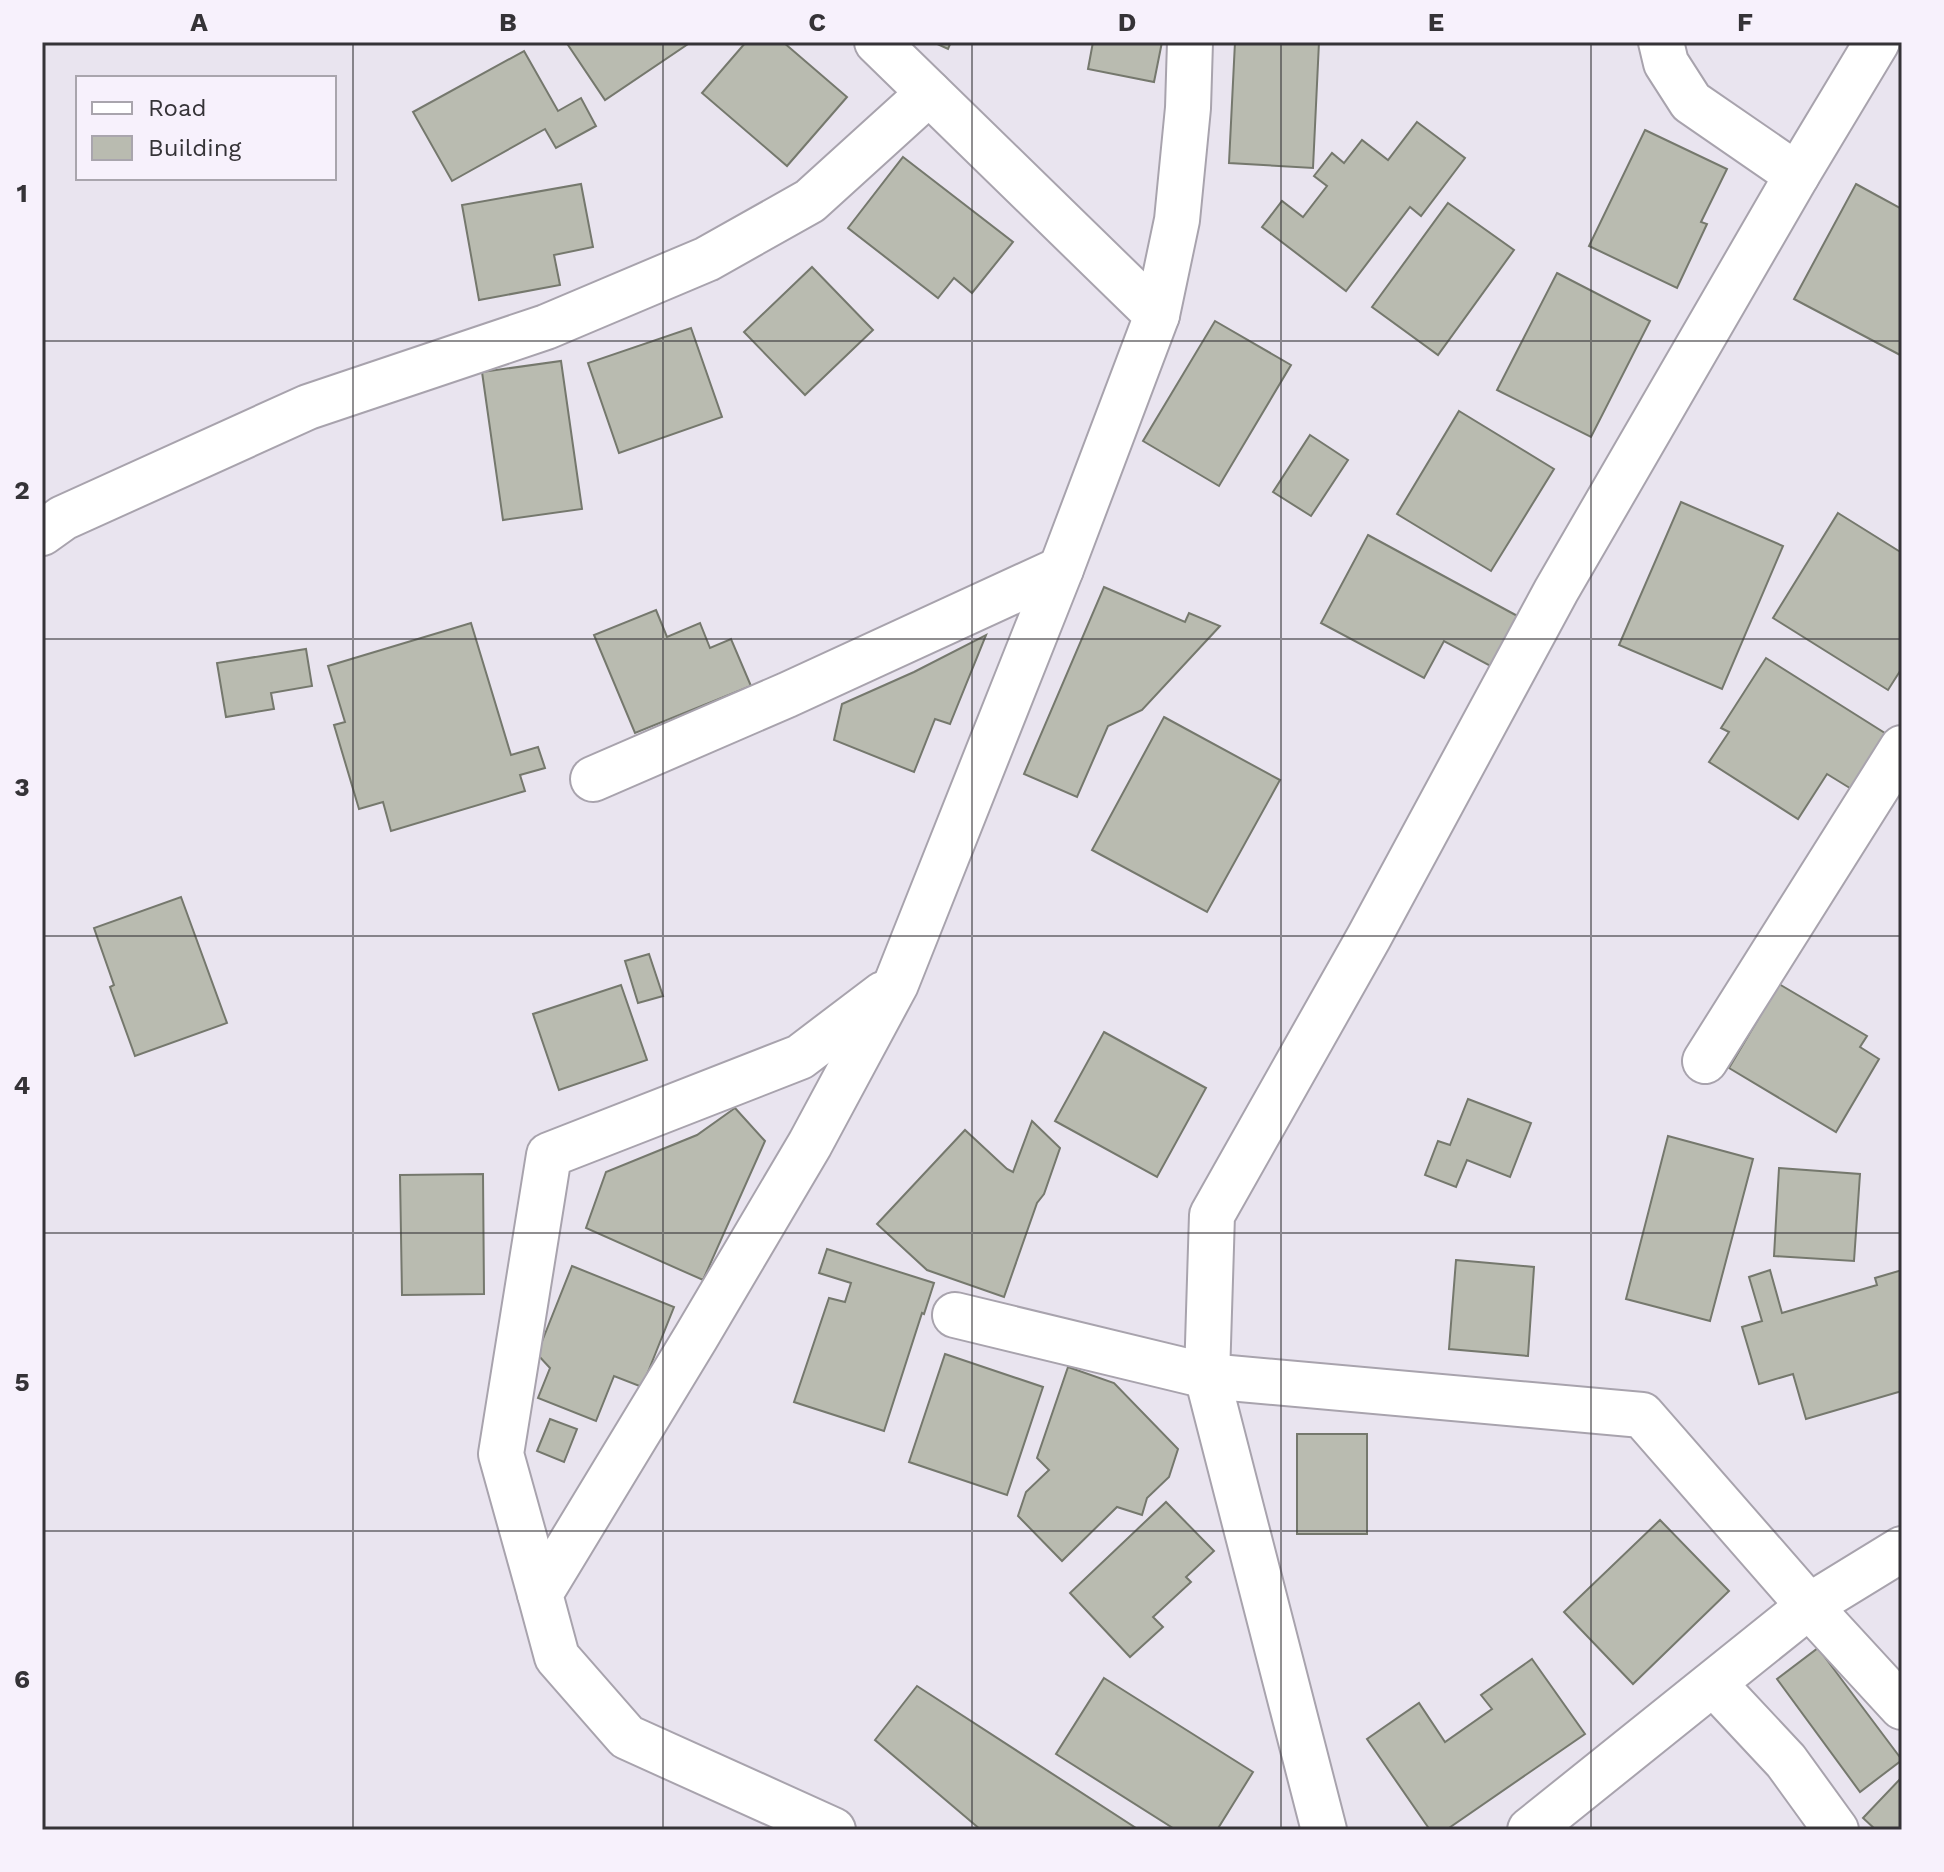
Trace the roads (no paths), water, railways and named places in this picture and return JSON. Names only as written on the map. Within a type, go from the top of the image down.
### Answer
[{"type":"street","points":[[877,42],[1157,315]]},
{"type":"street","points":[[540,1594],[810,1144],[896,984],[1061,569],[1157,315],[1177,220],[1188,108],[1190,42]]},
{"type":"street","points":[[1661,42],[1666,63],[1691,102],[1797,175]]},
{"type":"street","points":[[1320,1829],[1207,1376],[1212,1215],[1369,937],[1556,591],[1877,42]]},
{"type":"street","points":[[42,533],[63,518],[308,407],[546,327],[707,259],[810,201],[929,93]]},
{"type":"street","points":[[593,779],[787,695],[1061,569]]},
{"type":"street","points":[[1705,1061],[1902,748]]},
{"type":"street","points":[[833,1830],[627,1737],[557,1657],[501,1454],[549,1155],[800,1057],[896,984]]},
{"type":"street","points":[[955,1315],[1207,1376],[1642,1415],[1902,1707]]},
{"type":"street","points":[[1530,1830],[1809,1606],[1902,1549]]},
{"type":"street","points":[[1714,1684],[1786,1761],[1836,1830]]}]
